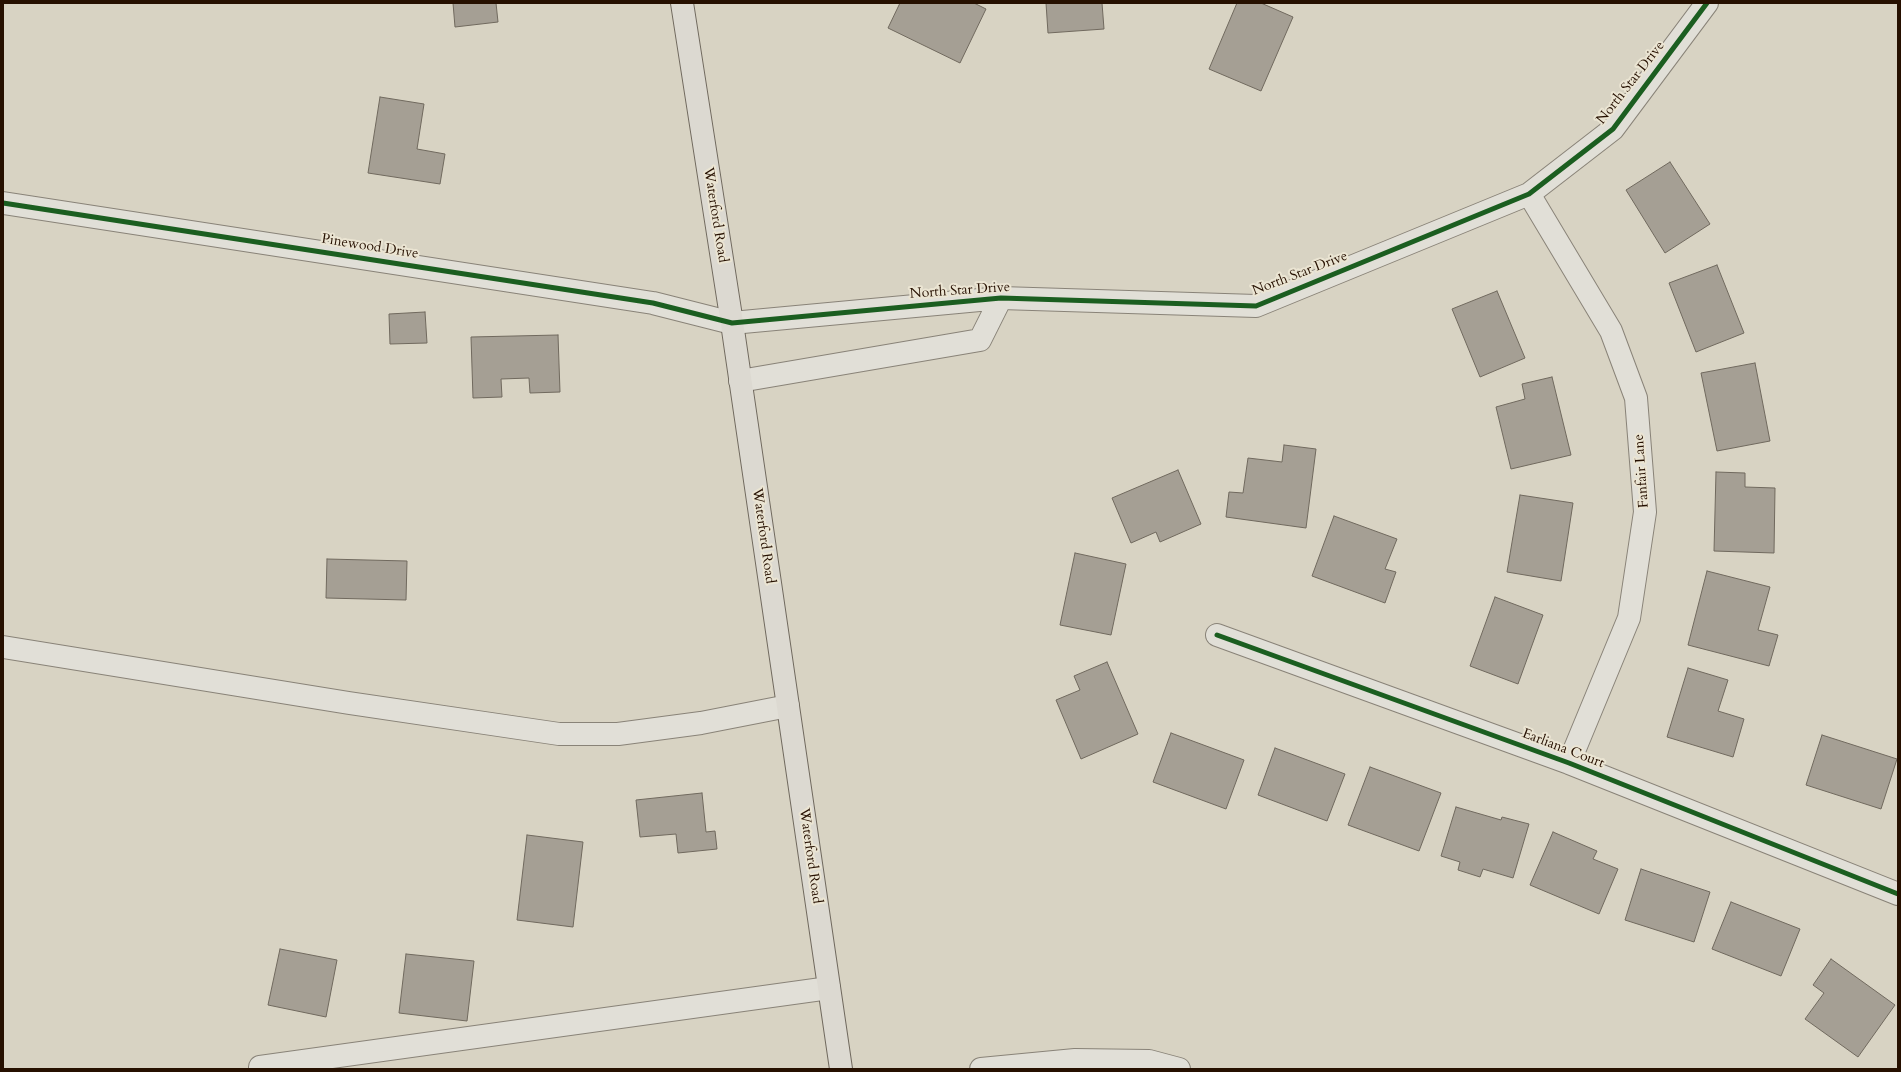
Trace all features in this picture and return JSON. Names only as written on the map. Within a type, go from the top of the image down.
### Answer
[{"type":"main road","name":"Waterford Road","points":[[682,3],[732,323],[841,1069]]},
{"type":"street","name":"North Star Drive","points":[[732,323],[1001,298],[1256,306],[1529,194],[1613,129],[1707,3]]},
{"type":"street","name":"Fanfair Lane","points":[[1529,194],[1611,331],[1636,398],[1645,512],[1629,618],[1569,763]]},
{"type":"street","name":"Pinewood Drive","points":[[3,203],[653,303],[732,323]]},
{"type":"street","name":"North Star Drive","points":[[740,381],[980,340],[1001,298]]},
{"type":"street","name":"Earliana Court","points":[[1218,635],[1569,763],[1898,894]]},
{"type":"street","points":[[3,647],[341,702],[559,734],[618,734],[701,723],[788,706]]},
{"type":"street","points":[[260,1067],[829,988]]},
{"type":"street","points":[[981,1069],[1075,1060],[1148,1065],[1178,1069]]},
{"type":"building","points":[[453,3],[496,3],[498,22],[455,27]]},
{"type":"building","points":[[900,3],[974,3],[986,9],[960,63],[888,28]]},
{"type":"building","points":[[1046,3],[1102,3],[1104,29],[1048,33]]},
{"type":"building","points":[[1237,3],[1261,3],[1293,17],[1261,91],[1209,69]]},
{"type":"building","points":[[380,97],[424,104],[417,149],[445,154],[440,184],[368,173]]},
{"type":"building","points":[[1670,162],[1710,224],[1665,253],[1626,190]]},
{"type":"building","points":[[1717,265],[1744,333],[1696,352],[1669,283]]},
{"type":"building","points":[[1497,291],[1525,358],[1480,377],[1452,309]]},
{"type":"building","points":[[425,312],[427,343],[390,344],[389,314]]},
{"type":"building","points":[[558,335],[560,392],[530,393],[529,378],[501,379],[502,397],[473,398],[471,337]]},
{"type":"building","points":[[1755,363],[1770,441],[1717,451],[1701,373]]},
{"type":"building","points":[[1552,377],[1571,455],[1511,469],[1496,407],[1525,399],[1522,384]]},
{"type":"building","points":[[1284,445],[1316,449],[1306,528],[1226,517],[1229,492],[1243,493],[1248,458],[1282,462]]},
{"type":"building","points":[[1178,470],[1201,524],[1160,542],[1156,532],[1131,543],[1112,498]]},
{"type":"building","points":[[1716,472],[1745,473],[1745,487],[1775,488],[1774,553],[1714,551]]},
{"type":"building","points":[[1520,495],[1573,503],[1561,581],[1507,572]]},
{"type":"building","points":[[1334,516],[1397,539],[1385,569],[1396,572],[1385,603],[1312,576]]},
{"type":"building","points":[[1075,553],[1126,564],[1111,635],[1060,625]]},
{"type":"building","points":[[327,559],[407,561],[406,600],[326,598]]},
{"type":"building","points":[[1707,571],[1770,587],[1758,630],[1778,635],[1769,666],[1688,645]]},
{"type":"building","points":[[1495,597],[1543,615],[1518,684],[1470,666]]},
{"type":"building","points":[[1107,662],[1138,734],[1081,759],[1056,700],[1080,690],[1074,676]]},
{"type":"building","points":[[1688,668],[1728,680],[1718,711],[1744,719],[1733,757],[1667,737]]},
{"type":"building","points":[[1171,733],[1244,760],[1226,809],[1153,782]]},
{"type":"building","points":[[1822,735],[1897,759],[1881,809],[1806,785]]},
{"type":"building","points":[[1275,748],[1345,774],[1327,821],[1258,795]]},
{"type":"building","points":[[1370,767],[1441,793],[1419,851],[1348,825]]},
{"type":"building","points":[[702,793],[706,832],[715,831],[717,849],[678,853],[676,834],[640,837],[636,800]]},
{"type":"building","points":[[1456,807],[1501,820],[1502,817],[1529,824],[1513,878],[1483,869],[1480,877],[1458,870],[1460,862],[1441,856]]},
{"type":"building","points":[[1553,832],[1597,851],[1593,859],[1618,869],[1599,914],[1530,885]]},
{"type":"building","points":[[527,835],[583,842],[573,927],[517,920]]},
{"type":"building","points":[[1641,869],[1710,892],[1694,942],[1625,920]]},
{"type":"building","points":[[1731,902],[1800,929],[1781,976],[1712,949]]},
{"type":"building","points":[[280,949],[337,960],[326,1017],[268,1005]]},
{"type":"building","points":[[406,954],[474,961],[467,1021],[399,1013]]},
{"type":"building","points":[[1831,959],[1895,1005],[1858,1057],[1805,1019],[1824,993],[1813,985]]},
{"type":"cycle path","points":[[3,203],[653,303],[732,323],[1001,298],[1256,306],[1529,194],[1613,129],[1707,3]]},
{"type":"cycle path","points":[[1217,635],[1569,763],[1898,894]]}]
